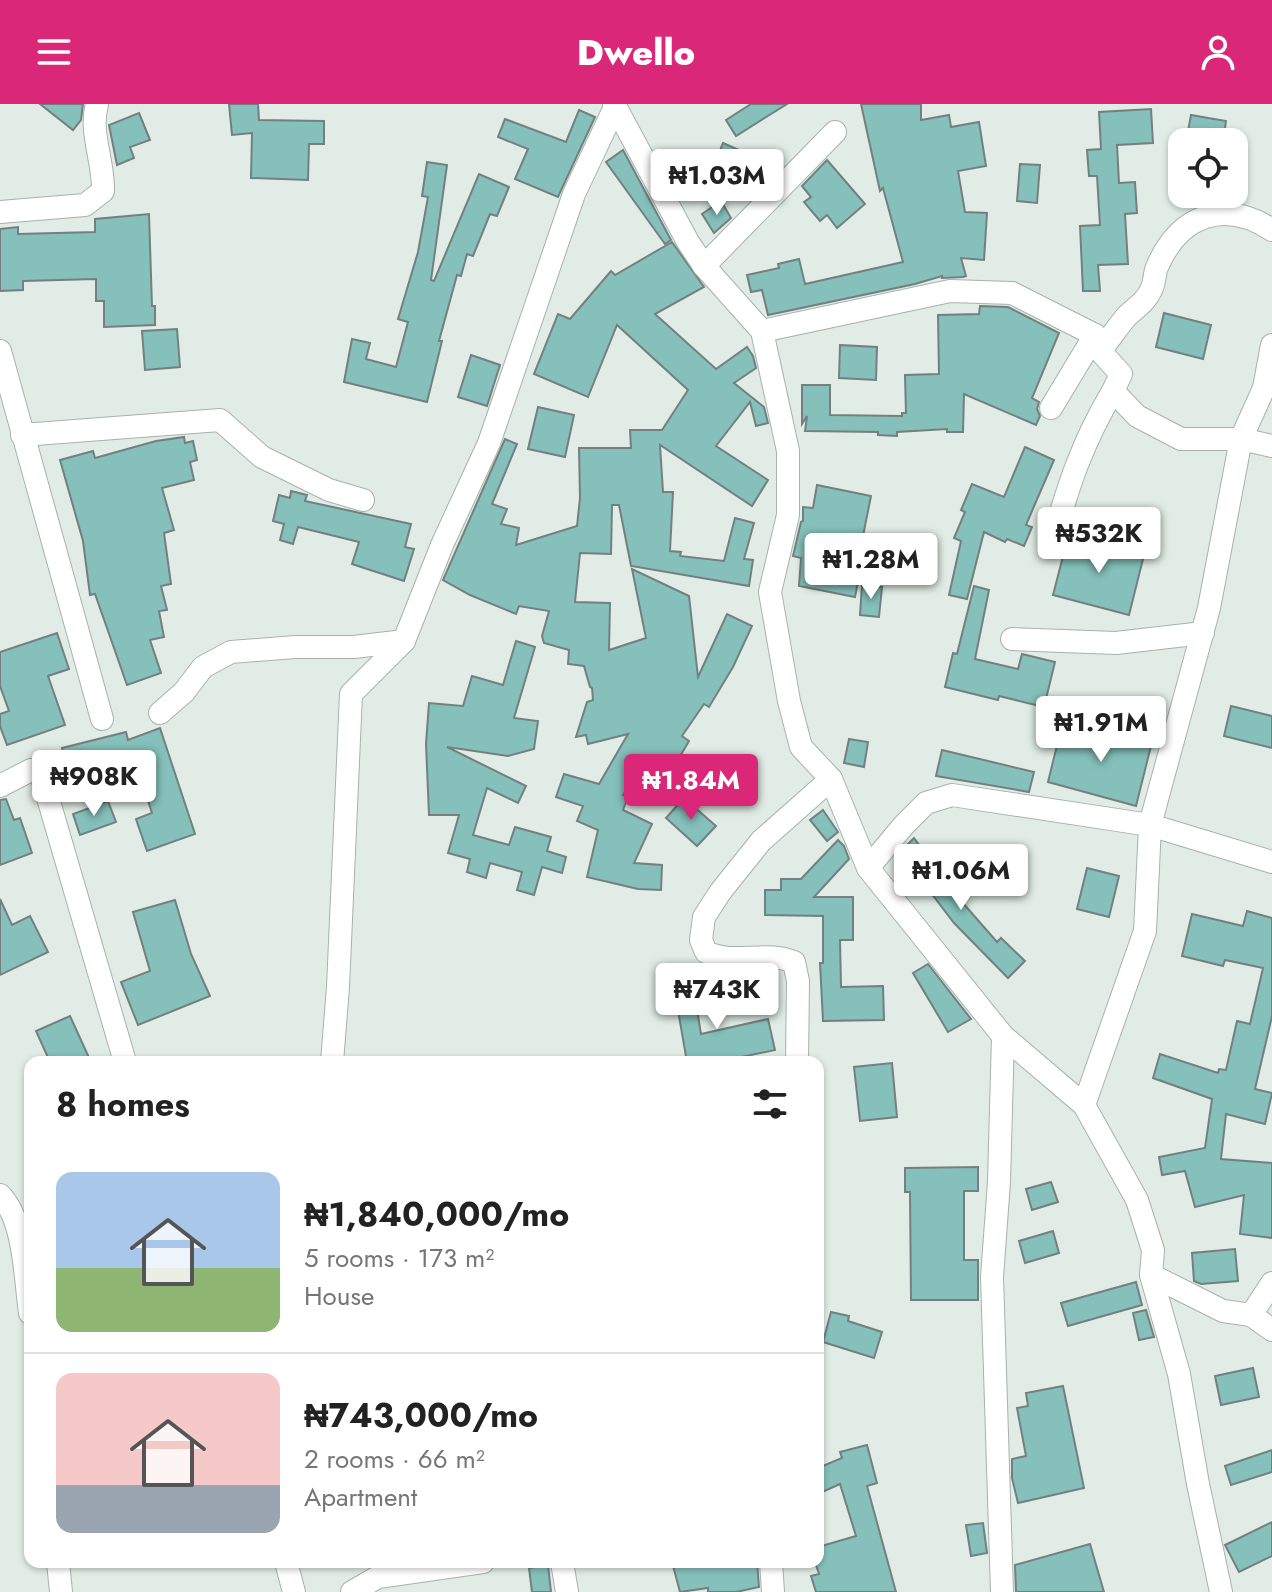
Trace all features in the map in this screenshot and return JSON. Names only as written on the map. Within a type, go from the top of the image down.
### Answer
[{"type":"street","points":[[0,212],[85,205],[103,191],[104,171],[95,138],[97,104]]},
{"type":"street","points":[[614,105],[688,242],[704,266],[762,331],[788,451],[788,515],[770,592],[789,701],[801,747],[831,779],[868,868],[1003,1036],[1084,1105],[1137,1200],[1153,1250],[1151,1275],[1179,1374],[1221,1592]]},
{"type":"street","points":[[332,1056],[351,694],[404,641],[442,545],[489,443],[574,194],[614,105]]},
{"type":"street","points":[[704,266],[835,132]]},
{"type":"street","points":[[1051,408],[1098,343],[1152,290],[1158,266],[1184,230],[1202,216],[1222,213],[1259,222],[1272,230]]},
{"type":"street","points":[[762,331],[950,291],[1012,293],[1098,343],[1121,374],[1090,430],[1075,466],[1052,542]]},
{"type":"street","points":[[1084,1105],[1145,931],[1150,825],[1203,633],[1241,439],[1264,388],[1272,345]]},
{"type":"street","points":[[0,351],[102,719]]},
{"type":"street","points":[[1113,391],[1137,416],[1181,439],[1241,439],[1272,446]]},
{"type":"street","points":[[22,435],[220,420],[262,457],[329,490],[363,500]]},
{"type":"street","points":[[1012,639],[1116,643],[1203,633]]},
{"type":"street","points":[[160,713],[184,692],[203,667],[231,652],[354,647],[404,641]]},
{"type":"street","points":[[0,786],[31,770],[41,774],[123,1056]]},
{"type":"street","points":[[797,1056],[798,981],[794,962],[780,956],[717,957],[706,952],[701,940],[704,917],[761,841],[831,779]]},
{"type":"street","points":[[868,868],[926,803],[952,795],[1150,825],[1272,862]]},
{"type":"street","points":[[1002,1592],[992,1277],[999,1182],[1003,1036]]},
{"type":"street","points":[[0,1195],[11,1206],[24,1272]]},
{"type":"street","points":[[1151,1275],[1223,1311],[1251,1315],[1272,1330]]},
{"type":"street","points":[[1251,1315],[1272,1283]]},
{"type":"street","points":[[59,1568],[61,1592]]},
{"type":"street","points":[[288,1568],[294,1592]]},
{"type":"street","points":[[352,1592],[378,1577],[441,1568]]},
{"type":"street","points":[[563,1568],[567,1592]]},
{"type":"street","points":[[771,1568],[773,1592]]},
{"type":"street","points":[[358,1592],[378,1577]]},
{"type":"building","points":[[40,104],[83,104],[81,120],[73,130]]},
{"type":"building","points":[[229,104],[258,104],[259,120],[324,121],[324,144],[309,144],[308,180],[251,178],[252,133],[232,135]]},
{"type":"building","points":[[751,104],[787,104],[736,136],[726,120]]},
{"type":"building","points":[[861,104],[921,104],[921,120],[949,115],[951,127],[979,122],[986,166],[958,171],[965,212],[987,213],[984,260],[961,258],[966,276],[963,277],[942,276],[768,315],[762,290],[751,292],[747,275],[779,268],[778,264],[799,259],[805,284],[903,262],[883,188],[880,191]]},
{"type":"building","points":[[1151,109],[1153,143],[1117,145],[1119,183],[1135,182],[1137,213],[1125,214],[1128,264],[1098,265],[1100,291],[1083,291],[1080,226],[1100,225],[1097,176],[1089,176],[1087,150],[1101,149],[1099,112]]},
{"type":"building","points":[[579,110],[595,117],[558,197],[515,179],[528,149],[498,137],[505,119],[566,142]]},
{"type":"building","points":[[139,113],[150,140],[130,147],[134,158],[117,165],[109,125]]},
{"type":"building","points":[[1191,115],[1226,121],[1225,128],[1189,128]]},
{"type":"building","points":[[723,143],[739,150],[732,167],[716,160]]},
{"type":"building","points":[[623,150],[671,240],[665,244],[606,162]]},
{"type":"building","points":[[690,154],[699,168],[676,178],[669,162]]},
{"type":"building","points":[[827,160],[865,204],[837,228],[827,215],[820,221],[804,202],[811,197],[802,186]]},
{"type":"building","points":[[427,162],[447,165],[431,280],[434,281],[479,174],[509,187],[497,216],[490,214],[473,256],[467,254],[461,276],[457,275],[427,402],[344,382],[352,339],[370,343],[366,359],[396,367],[408,322],[398,319],[418,252],[428,197],[422,196]]},
{"type":"building","points":[[1020,164],[1040,165],[1037,203],[1017,201]]},
{"type":"building","points":[[721,201],[731,218],[714,233],[702,214]]},
{"type":"building","points":[[149,214],[155,325],[104,327],[104,301],[96,301],[96,279],[23,281],[23,290],[0,291],[0,229],[18,227],[18,234],[95,232],[95,219]]},
{"type":"building","points":[[672,242],[704,287],[655,314],[716,369],[747,347],[756,368],[734,383],[764,407],[768,423],[756,426],[750,402],[716,446],[768,480],[752,506],[660,445],[663,492],[673,492],[670,551],[681,552],[680,556],[724,561],[735,518],[754,523],[744,559],[753,560],[749,586],[631,566],[619,505],[612,505],[611,554],[580,553],[575,602],[610,603],[609,650],[646,638],[632,569],[689,596],[698,677],[727,614],[752,626],[733,667],[709,707],[704,704],[682,736],[689,741],[672,770],[648,756],[623,795],[628,797],[623,810],[652,824],[634,863],[662,865],[661,890],[638,889],[587,877],[598,830],[577,821],[583,806],[556,797],[564,774],[599,784],[628,734],[588,744],[586,735],[576,737],[587,702],[593,700],[592,688],[584,666],[568,664],[569,650],[544,643],[542,636],[549,611],[519,606],[516,614],[443,580],[505,439],[517,444],[492,504],[507,509],[501,524],[519,528],[516,545],[577,526],[579,448],[631,448],[630,430],[662,430],[688,390],[617,325],[588,397],[534,374],[558,314],[570,319],[611,271],[615,275]]},
{"type":"building","points":[[980,306],[1008,307],[1059,333],[1032,398],[1039,402],[1037,409],[1040,416],[1036,425],[964,394],[963,432],[947,432],[947,429],[897,432],[897,436],[878,435],[878,432],[805,431],[807,416],[802,424],[802,385],[830,385],[830,415],[902,416],[906,413],[905,375],[939,374],[938,315],[979,314]]},
{"type":"building","points":[[1164,313],[1211,325],[1203,359],[1156,347]]},
{"type":"building","points":[[177,329],[180,367],[145,370],[142,331]]},
{"type":"building","points":[[840,345],[877,347],[876,380],[839,378]]},
{"type":"building","points":[[471,355],[500,365],[487,406],[458,397]]},
{"type":"building","points":[[538,407],[574,415],[565,457],[528,449]]},
{"type":"building","points":[[184,437],[185,443],[193,441],[197,460],[190,462],[194,480],[162,488],[174,530],[164,533],[171,584],[161,586],[167,610],[159,611],[164,637],[150,640],[161,673],[127,685],[95,594],[90,595],[83,541],[60,460],[93,451],[95,458],[156,441]]},
{"type":"building","points":[[1025,447],[1054,460],[1026,525],[1032,527],[1024,546],[1007,539],[1005,542],[984,532],[967,599],[949,595],[961,541],[954,538],[972,484],[1004,497]]},
{"type":"building","points":[[817,485],[871,496],[855,597],[799,586],[801,558],[793,556],[803,521],[803,507],[813,508]]},
{"type":"building","points":[[291,491],[307,495],[305,501],[411,524],[405,547],[414,549],[404,581],[352,564],[359,542],[298,527],[293,544],[280,540],[284,524],[273,521],[279,495],[290,498]]},
{"type":"building","points":[[1068,537],[1114,549],[1116,544],[1145,551],[1129,615],[1053,595]]},
{"type":"building","points":[[862,585],[882,587],[879,617],[860,615]]},
{"type":"building","points":[[974,586],[989,590],[975,659],[1018,669],[1022,654],[1055,662],[1044,707],[945,687],[953,653],[957,654]]},
{"type":"building","points":[[57,633],[69,669],[48,676],[65,725],[7,745],[0,726],[0,714],[9,711],[0,686],[0,652]]},
{"type":"building","points":[[516,641],[535,647],[514,718],[538,721],[534,749],[508,756],[447,747],[526,786],[518,803],[487,788],[473,835],[509,845],[515,827],[551,837],[547,851],[566,857],[562,873],[542,867],[534,895],[517,890],[522,872],[490,863],[486,878],[467,872],[470,859],[448,853],[459,815],[429,815],[426,744],[429,703],[463,706],[472,676],[503,685]]},
{"type":"building","points":[[1231,706],[1272,716],[1272,748],[1224,736]]},
{"type":"building","points":[[1062,725],[1119,740],[1122,730],[1153,738],[1136,806],[1048,782]]},
{"type":"building","points":[[160,728],[195,834],[147,851],[136,819],[152,813],[133,756],[68,773],[62,748],[126,732],[128,740]]},
{"type":"building","points":[[849,739],[868,742],[864,767],[844,763]]},
{"type":"building","points":[[942,750],[1034,772],[1029,792],[936,776]]},
{"type":"building","points":[[684,798],[716,826],[697,846],[666,818]]},
{"type":"building","points":[[6,799],[14,820],[20,818],[32,853],[0,865],[0,800]]},
{"type":"building","points":[[108,801],[116,822],[80,835],[73,814]]},
{"type":"building","points":[[823,810],[838,832],[827,841],[810,820]]},
{"type":"building","points":[[914,838],[955,894],[997,942],[1001,938],[1025,961],[1008,978],[954,923],[900,852]]},
{"type":"building","points":[[838,840],[849,859],[814,897],[853,897],[853,940],[840,940],[841,987],[883,986],[884,1020],[823,1021],[820,963],[823,963],[823,916],[765,915],[765,890],[781,890],[781,879],[801,879]]},
{"type":"building","points":[[1087,868],[1119,876],[1109,917],[1077,909]]},
{"type":"building","points":[[0,899],[12,925],[30,916],[48,952],[0,975]]},
{"type":"building","points":[[175,900],[191,954],[210,996],[138,1025],[121,982],[150,971],[133,912]]},
{"type":"building","points":[[1247,911],[1272,918],[1272,1016],[1255,1089],[1272,1093],[1265,1124],[1226,1114],[1221,1159],[1272,1163],[1272,1238],[1240,1234],[1244,1195],[1195,1207],[1185,1171],[1162,1175],[1159,1157],[1205,1148],[1212,1099],[1153,1078],[1160,1054],[1218,1073],[1219,1069],[1226,1070],[1237,1021],[1250,1024],[1263,968],[1225,960],[1223,966],[1182,956],[1192,914],[1243,926]]},
{"type":"building","points":[[928,964],[971,1019],[948,1032],[913,973]]},
{"type":"building","points":[[691,973],[701,1034],[768,1019],[775,1050],[746,1056],[686,1056],[672,976]]},
{"type":"building","points":[[70,1016],[88,1056],[47,1056],[36,1031]]},
{"type":"building","points":[[892,1063],[897,1117],[860,1121],[854,1067]]},
{"type":"building","points":[[978,1167],[978,1191],[964,1191],[964,1260],[978,1260],[978,1300],[911,1300],[910,1192],[905,1192],[905,1168]]},
{"type":"building","points":[[1051,1182],[1058,1202],[1032,1210],[1026,1189]]},
{"type":"building","points":[[1053,1231],[1059,1253],[1025,1263],[1019,1241]]},
{"type":"building","points":[[1235,1249],[1238,1281],[1201,1284],[1194,1281],[1192,1253]]},
{"type":"building","points":[[1136,1282],[1142,1305],[1068,1326],[1061,1303]]},
{"type":"building","points":[[1146,1310],[1154,1337],[1139,1340],[1133,1313]]},
{"type":"building","points":[[831,1312],[849,1316],[848,1321],[882,1332],[874,1358],[824,1342]]},
{"type":"building","points":[[1253,1368],[1259,1397],[1221,1405],[1215,1376]]},
{"type":"building","points":[[1063,1386],[1084,1488],[1018,1503],[1012,1478],[1012,1459],[1026,1456],[1017,1408],[1028,1406],[1026,1393]]},
{"type":"building","points":[[867,1445],[877,1483],[867,1486],[896,1592],[816,1592],[811,1576],[819,1574],[817,1568],[824,1568],[824,1545],[856,1536],[840,1484],[824,1491],[824,1466],[842,1458],[840,1452]]},
{"type":"building","points":[[1272,1450],[1272,1472],[1231,1485],[1225,1466]]},
{"type":"building","points":[[1272,1522],[1272,1556],[1239,1572],[1225,1545]]},
{"type":"building","points":[[983,1523],[987,1553],[971,1556],[966,1525]]},
{"type":"building","points":[[1090,1544],[1104,1592],[1016,1592],[1015,1565]]},
{"type":"building","points":[[529,1568],[548,1568],[551,1592],[532,1592]]},
{"type":"building","points":[[674,1568],[757,1568],[759,1587],[736,1592],[708,1592],[708,1588],[680,1592]]}]
